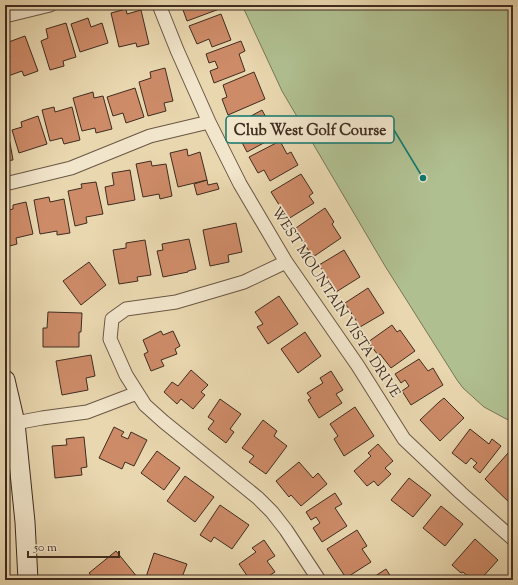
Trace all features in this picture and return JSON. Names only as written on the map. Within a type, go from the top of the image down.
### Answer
[{"type":"main road","points":[[5,380],[25,522],[28,580]]},
{"type":"street","points":[[5,16],[50,5]]},
{"type":"street","name":"WEST MOUNTAIN VISTA DRIVE","points":[[159,5],[209,122],[240,184],[286,262],[358,366],[404,439],[461,494],[513,539]]},
{"type":"street","points":[[5,184],[71,168],[150,136],[209,122]]},
{"type":"street","points":[[286,262],[244,282],[176,302],[126,309],[112,318],[110,338],[126,375],[145,404],[164,422],[258,498],[272,512],[320,580]]},
{"type":"street","points":[[10,424],[87,412],[137,393]]},
{"type":"green space","points":[[242,5],[513,5],[513,421],[510,421],[484,407],[463,388],[457,380],[385,266],[282,91]]},
{"type":"building","points":[[186,5],[221,5],[222,8],[187,21],[182,7]]},
{"type":"building","points":[[126,9],[127,14],[141,10],[149,44],[137,47],[136,43],[119,47],[111,13]]},
{"type":"building","points":[[221,14],[231,40],[212,47],[209,39],[197,44],[189,26]]},
{"type":"building","points":[[88,18],[91,27],[102,23],[108,43],[80,52],[71,24]]},
{"type":"building","points":[[66,23],[76,57],[63,61],[64,66],[50,70],[41,41],[48,38],[46,29]]},
{"type":"building","points":[[25,36],[38,71],[24,76],[22,71],[8,76],[5,68],[5,59],[10,57],[6,43]]},
{"type":"building","points":[[241,41],[245,51],[239,54],[245,71],[214,83],[210,71],[218,68],[215,61],[209,63],[206,54]]},
{"type":"building","points":[[165,68],[173,101],[164,103],[166,111],[148,116],[139,82],[151,78],[150,72]]},
{"type":"building","points":[[254,72],[265,99],[228,115],[222,99],[227,97],[223,85]]},
{"type":"building","points":[[135,88],[144,117],[126,123],[123,113],[113,116],[107,97]]},
{"type":"building","points":[[93,92],[94,98],[103,96],[112,129],[96,133],[95,128],[82,131],[73,98]]},
{"type":"building","points":[[54,107],[55,112],[72,107],[80,140],[64,144],[62,138],[50,141],[42,110]]},
{"type":"building","points":[[262,110],[269,123],[266,125],[273,138],[247,152],[238,135],[247,130],[242,121]]},
{"type":"building","points":[[38,116],[47,144],[19,153],[12,130],[22,127],[21,122]]},
{"type":"building","points":[[5,126],[7,126],[13,160],[5,161]]},
{"type":"building","points":[[280,141],[287,154],[291,152],[298,165],[270,181],[264,170],[258,173],[249,157]]},
{"type":"building","points":[[187,149],[188,156],[200,152],[207,180],[178,187],[170,153]]},
{"type":"building","points":[[151,161],[152,166],[166,164],[172,196],[160,199],[159,194],[143,197],[136,164]]},
{"type":"building","points":[[130,170],[135,200],[108,205],[105,187],[114,185],[112,173]]},
{"type":"building","points":[[301,174],[313,193],[309,196],[314,203],[288,219],[271,192]]},
{"type":"building","points":[[207,180],[208,185],[217,183],[219,189],[197,195],[194,184]]},
{"type":"building","points":[[96,182],[103,214],[86,217],[87,223],[75,226],[68,191],[82,188],[81,184]]},
{"type":"building","points":[[49,197],[50,202],[64,199],[70,233],[57,235],[57,231],[40,234],[34,200]]},
{"type":"building","points":[[26,202],[33,234],[16,238],[17,244],[6,247],[5,211],[13,209],[13,205]]},
{"type":"building","points":[[325,208],[334,222],[332,224],[341,238],[313,257],[293,230]]},
{"type":"building","points":[[236,223],[242,252],[228,255],[229,262],[210,266],[203,230]]},
{"type":"building","points":[[189,239],[196,269],[163,277],[157,251],[163,250],[162,244]]},
{"type":"building","points":[[145,240],[151,275],[137,277],[138,281],[119,284],[113,250],[126,248],[126,243]]},
{"type":"building","points":[[344,250],[360,277],[336,292],[319,265]]},
{"type":"building","points":[[89,262],[106,285],[81,305],[63,281]]},
{"type":"building","points":[[368,288],[384,313],[360,327],[345,303]]},
{"type":"building","points":[[279,296],[298,324],[268,344],[257,327],[263,324],[255,312]]},
{"type":"building","points":[[48,312],[82,313],[81,332],[79,332],[79,347],[43,347],[43,328],[47,328]]},
{"type":"building","points":[[392,325],[397,332],[400,330],[415,351],[391,368],[368,342]]},
{"type":"building","points":[[161,331],[163,335],[173,331],[180,346],[175,349],[177,354],[161,360],[164,366],[151,371],[144,354],[148,352],[143,340]]},
{"type":"building","points":[[305,332],[321,356],[298,373],[281,349]]},
{"type":"building","points":[[91,355],[95,376],[86,378],[88,390],[62,395],[56,361]]},
{"type":"building","points":[[419,359],[428,371],[433,368],[443,385],[411,405],[402,391],[409,386],[405,380],[401,383],[395,374]]},
{"type":"building","points":[[191,370],[208,385],[201,392],[205,395],[193,409],[181,399],[177,404],[164,392],[172,382],[178,386]]},
{"type":"building","points":[[331,371],[343,390],[336,394],[342,403],[319,418],[308,400],[311,398],[307,393],[323,383],[320,378]]},
{"type":"building","points":[[444,398],[464,418],[440,441],[420,420]]},
{"type":"building","points":[[220,399],[241,414],[230,429],[234,432],[226,443],[208,429],[214,421],[208,417]]},
{"type":"building","points":[[355,407],[374,436],[344,456],[334,439],[338,436],[330,424]]},
{"type":"building","points":[[263,420],[277,431],[274,436],[287,446],[266,474],[249,462],[254,456],[242,448]]},
{"type":"building","points":[[114,427],[124,432],[121,436],[128,439],[131,432],[147,440],[134,466],[125,462],[122,469],[99,458]]},
{"type":"building","points":[[470,429],[489,444],[492,439],[501,446],[480,473],[473,467],[477,463],[471,458],[466,464],[452,453]]},
{"type":"building","points":[[84,437],[87,467],[81,468],[82,475],[55,478],[52,446],[67,445],[66,439]]},
{"type":"building","points":[[378,444],[393,461],[385,468],[391,474],[378,486],[374,481],[367,486],[354,471],[371,456],[368,453]]},
{"type":"building","points":[[157,451],[180,468],[164,490],[141,473]]},
{"type":"building","points":[[509,452],[513,455],[512,505],[485,479]]},
{"type":"building","points":[[299,462],[313,478],[318,473],[327,484],[301,506],[291,495],[289,497],[276,481]]},
{"type":"building","points":[[185,476],[214,497],[195,522],[167,501]]},
{"type":"building","points":[[409,478],[431,495],[413,517],[391,500]]},
{"type":"building","points":[[335,493],[342,504],[335,508],[347,526],[322,542],[313,528],[320,523],[316,517],[311,520],[306,512]]},
{"type":"building","points":[[220,505],[249,525],[232,549],[214,537],[211,542],[200,535]]},
{"type":"building","points":[[441,506],[463,524],[445,546],[423,528]]},
{"type":"building","points":[[357,530],[367,546],[362,549],[371,562],[346,578],[327,549]]},
{"type":"building","points":[[475,539],[498,560],[480,580],[472,580],[452,565]]},
{"type":"building","points":[[264,540],[275,556],[267,561],[275,572],[262,580],[257,577],[250,580],[239,564],[256,552],[252,548]]},
{"type":"building","points":[[116,551],[138,578],[136,580],[95,580],[89,573]]},
{"type":"building","points":[[154,553],[187,564],[181,580],[145,580]]},
{"type":"building","points":[[386,569],[393,580],[369,580]]},
{"type":"building","points":[[287,575],[290,580],[280,580]]},
{"type":"place","name":"Club West Golf Course","points":[[423,178]]}]
